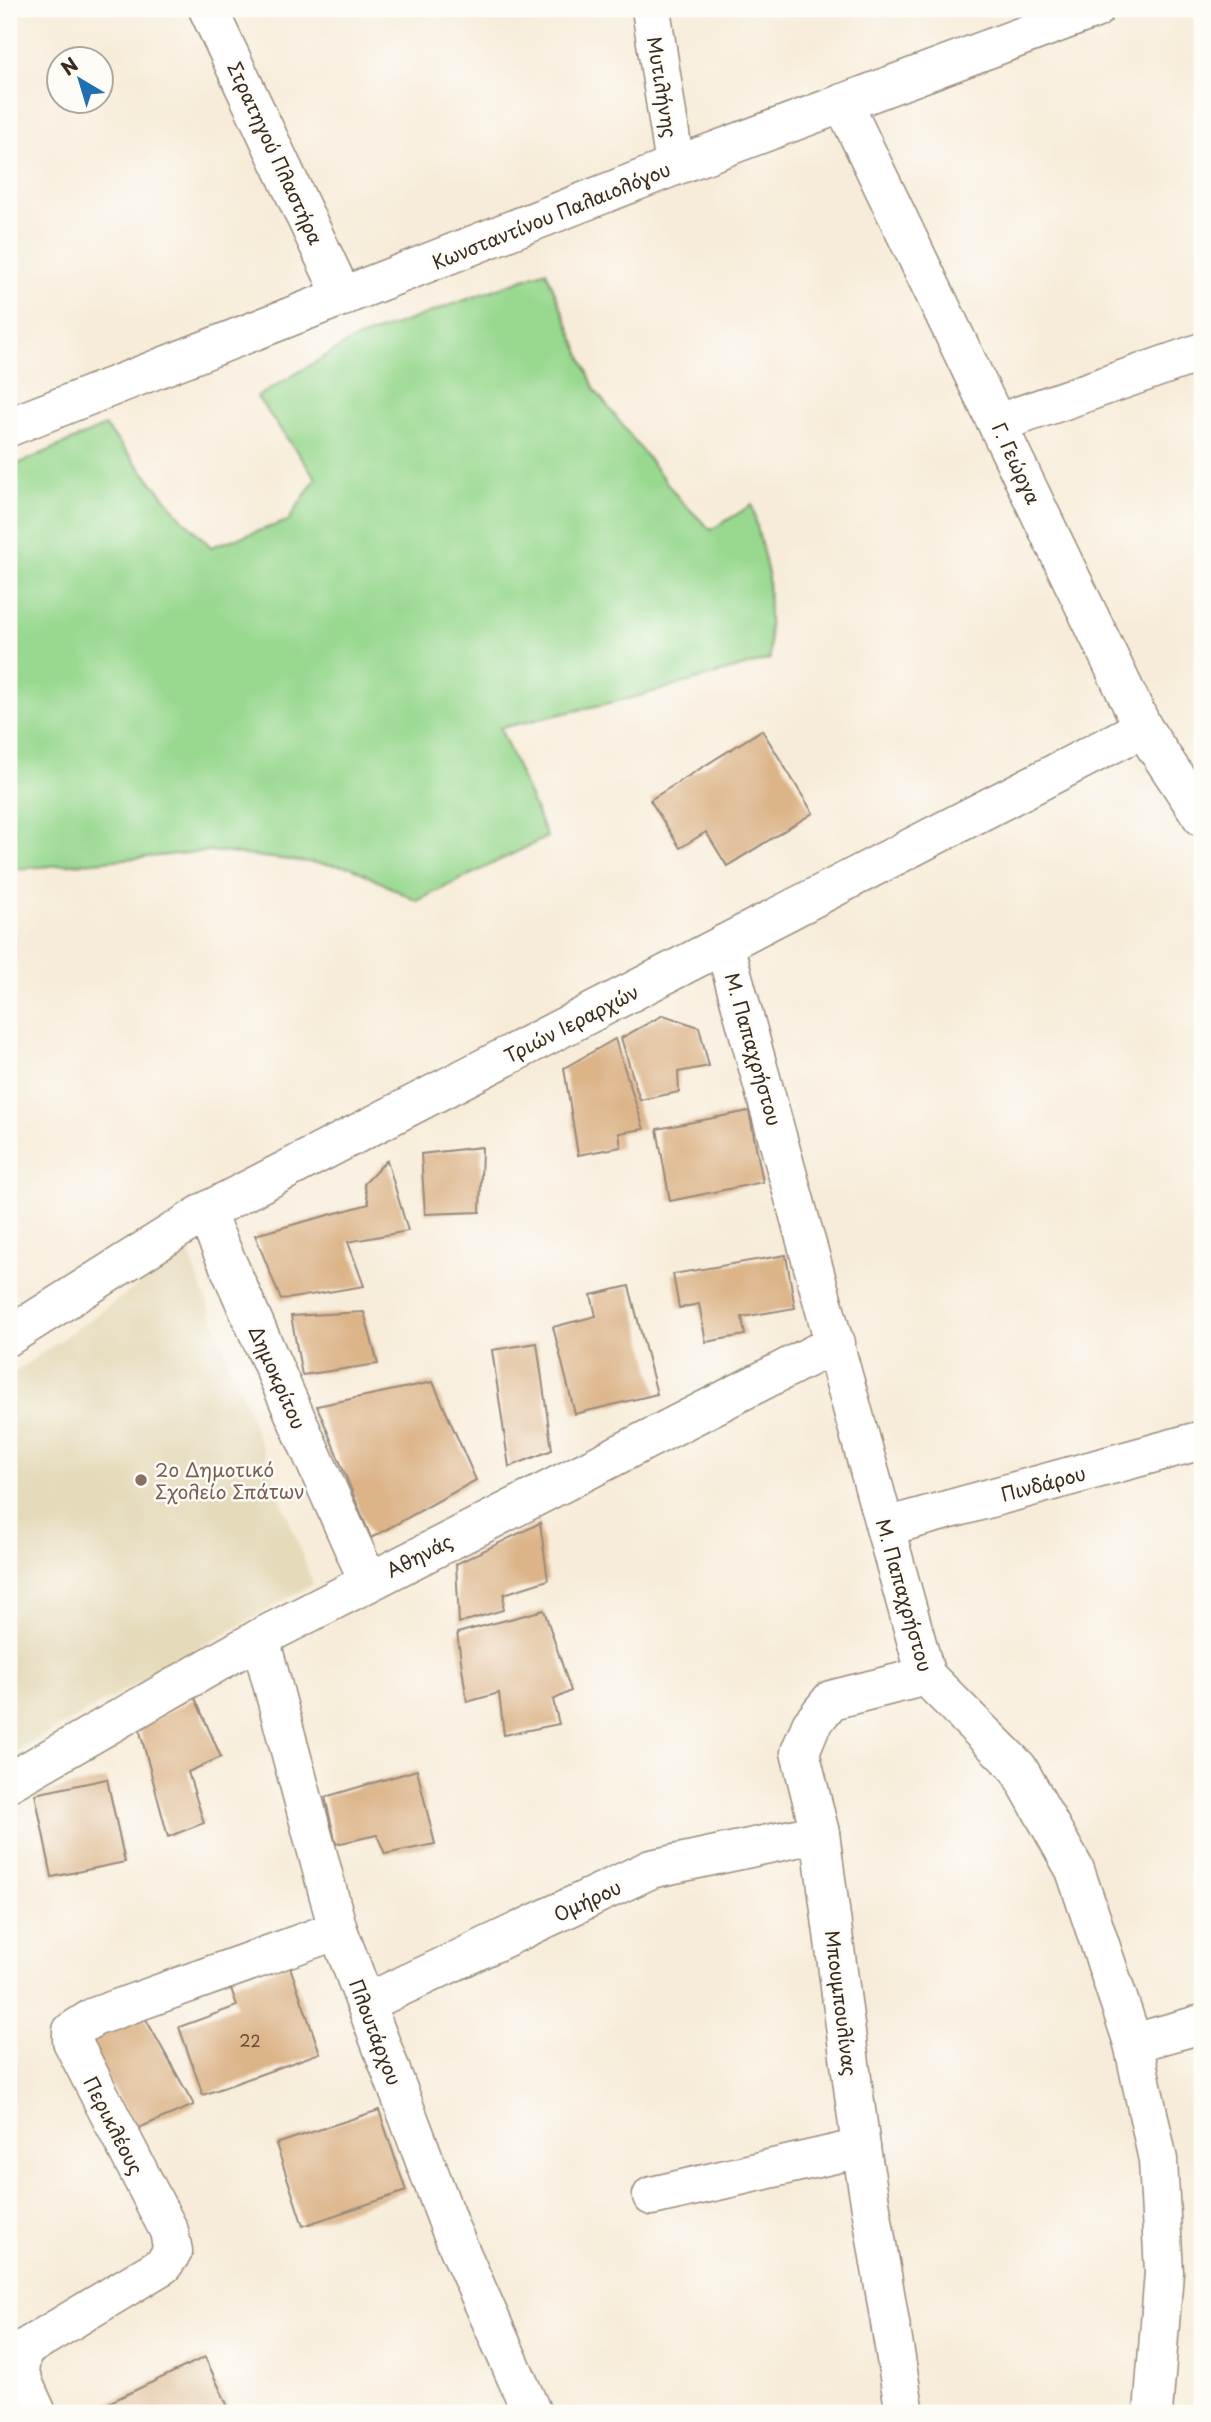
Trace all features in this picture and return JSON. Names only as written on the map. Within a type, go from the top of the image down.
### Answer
[{"type":"street","name":"Στρατηγού Πλαστήρα","points":[[208,9],[343,297]]},
{"type":"street","name":"Μυτιλήνης","points":[[650,9],[675,166]]},
{"type":"street","name":"Κωνσταντίνου Παλαιολόγου","points":[[9,427],[675,166],[1095,9]]},
{"type":"street","name":"Γ. Γεώργα","points":[[843,103],[1143,728],[1202,817]]},
{"type":"street","points":[[998,423],[1202,352]]},
{"type":"street","name":"Τριών Ιεραρχών","points":[[9,1336],[205,1212],[1143,728]]},
{"type":"street","name":"Μ. Παπαχρήστου","points":[[724,944],[926,1676],[1018,1768],[1075,1870],[1133,2043],[1158,2161],[1164,2272],[1153,2413]]},
{"type":"street","name":"Δημοκρίτου","points":[[205,1212],[368,1581]]},
{"type":"street","name":"Αθηνάς","points":[[9,1782],[260,1638],[836,1343]]},
{"type":"street","name":"Πινδάρου","points":[[885,1527],[1202,1440]]},
{"type":"street","name":"Πλουτάρχου","points":[[260,1638],[338,1930],[450,2228],[532,2413]]},
{"type":"street","name":"Μπουμπουλίνας","points":[[905,2413],[861,2148],[820,1833],[800,1752],[811,1724],[831,1700],[926,1676]]},
{"type":"street","name":"Ομήρου","points":[[366,2003],[651,1870],[820,1833]]},
{"type":"street","name":"Περικλέους","points":[[37,2413],[19,2373],[22,2350],[163,2265],[173,2251],[169,2231],[72,2041],[72,2031],[94,2017],[338,1930]]},
{"type":"street","points":[[1133,2043],[1202,2024]]},
{"type":"street","points":[[652,2196],[861,2148]]},
{"type":"shaded area","name":"2ο Δημοτικό Σχολείο Σπάτων","points":[[188,1251],[313,1584],[9,1755],[9,1376]]},
{"type":"green space","points":[[546,271],[595,390],[681,501],[711,530],[752,505],[768,574],[770,659],[635,697],[500,728],[547,837],[417,901],[351,867],[211,851],[9,870],[9,468],[105,426],[182,518],[211,547],[288,521],[316,478],[257,397],[351,341]]},
{"type":"building","points":[[762,730],[813,813],[727,866],[706,832],[680,848],[650,800]]},
{"type":"building","points":[[663,1015],[699,1027],[709,1066],[678,1072],[679,1092],[640,1100],[621,1038]]},
{"type":"building","points":[[615,1039],[644,1129],[619,1133],[621,1147],[578,1155],[564,1068]]},
{"type":"building","points":[[749,1111],[763,1182],[670,1201],[657,1129]]},
{"type":"building","points":[[482,1147],[480,1212],[425,1214],[421,1154]]},
{"type":"building","points":[[387,1160],[408,1231],[348,1242],[364,1286],[281,1300],[255,1235],[369,1204],[364,1184]]},
{"type":"building","points":[[786,1255],[795,1308],[742,1317],[745,1335],[706,1342],[699,1304],[679,1308],[673,1274]]},
{"type":"building","points":[[629,1286],[657,1394],[575,1414],[553,1327],[596,1316],[591,1295]]},
{"type":"building","points":[[364,1312],[378,1364],[302,1375],[291,1316]]},
{"type":"building","points":[[537,1343],[552,1450],[509,1467],[492,1350]]},
{"type":"building","points":[[433,1382],[476,1480],[371,1538],[317,1406]]},
{"type":"building","points":[[540,1523],[548,1580],[504,1594],[503,1610],[459,1623],[456,1564]]},
{"type":"building","points":[[544,1610],[571,1691],[553,1700],[559,1724],[504,1735],[499,1693],[467,1702],[457,1633]]},
{"type":"building","points":[[195,1698],[221,1757],[188,1772],[204,1823],[168,1837],[139,1728]]},
{"type":"building","points":[[417,1770],[435,1844],[385,1854],[377,1835],[336,1844],[325,1797]]},
{"type":"building","points":[[107,1779],[125,1862],[52,1877],[35,1794]]},
{"type":"building","points":[[9,1875],[17,1891],[9,1895]]},
{"type":"building","points":[[289,1964],[320,2053],[203,2095],[179,2027],[237,2006],[230,1985]]},
{"type":"building","points":[[143,2014],[194,2105],[136,2129],[85,2038]]},
{"type":"building","points":[[379,2110],[406,2191],[303,2226],[276,2144]]},
{"type":"building","points":[[205,2357],[231,2413],[105,2413],[102,2406]]},
{"type":"place","name":"2ο Δημοτικό Σχολείο Σπάτων","points":[[141,1480]]}]
